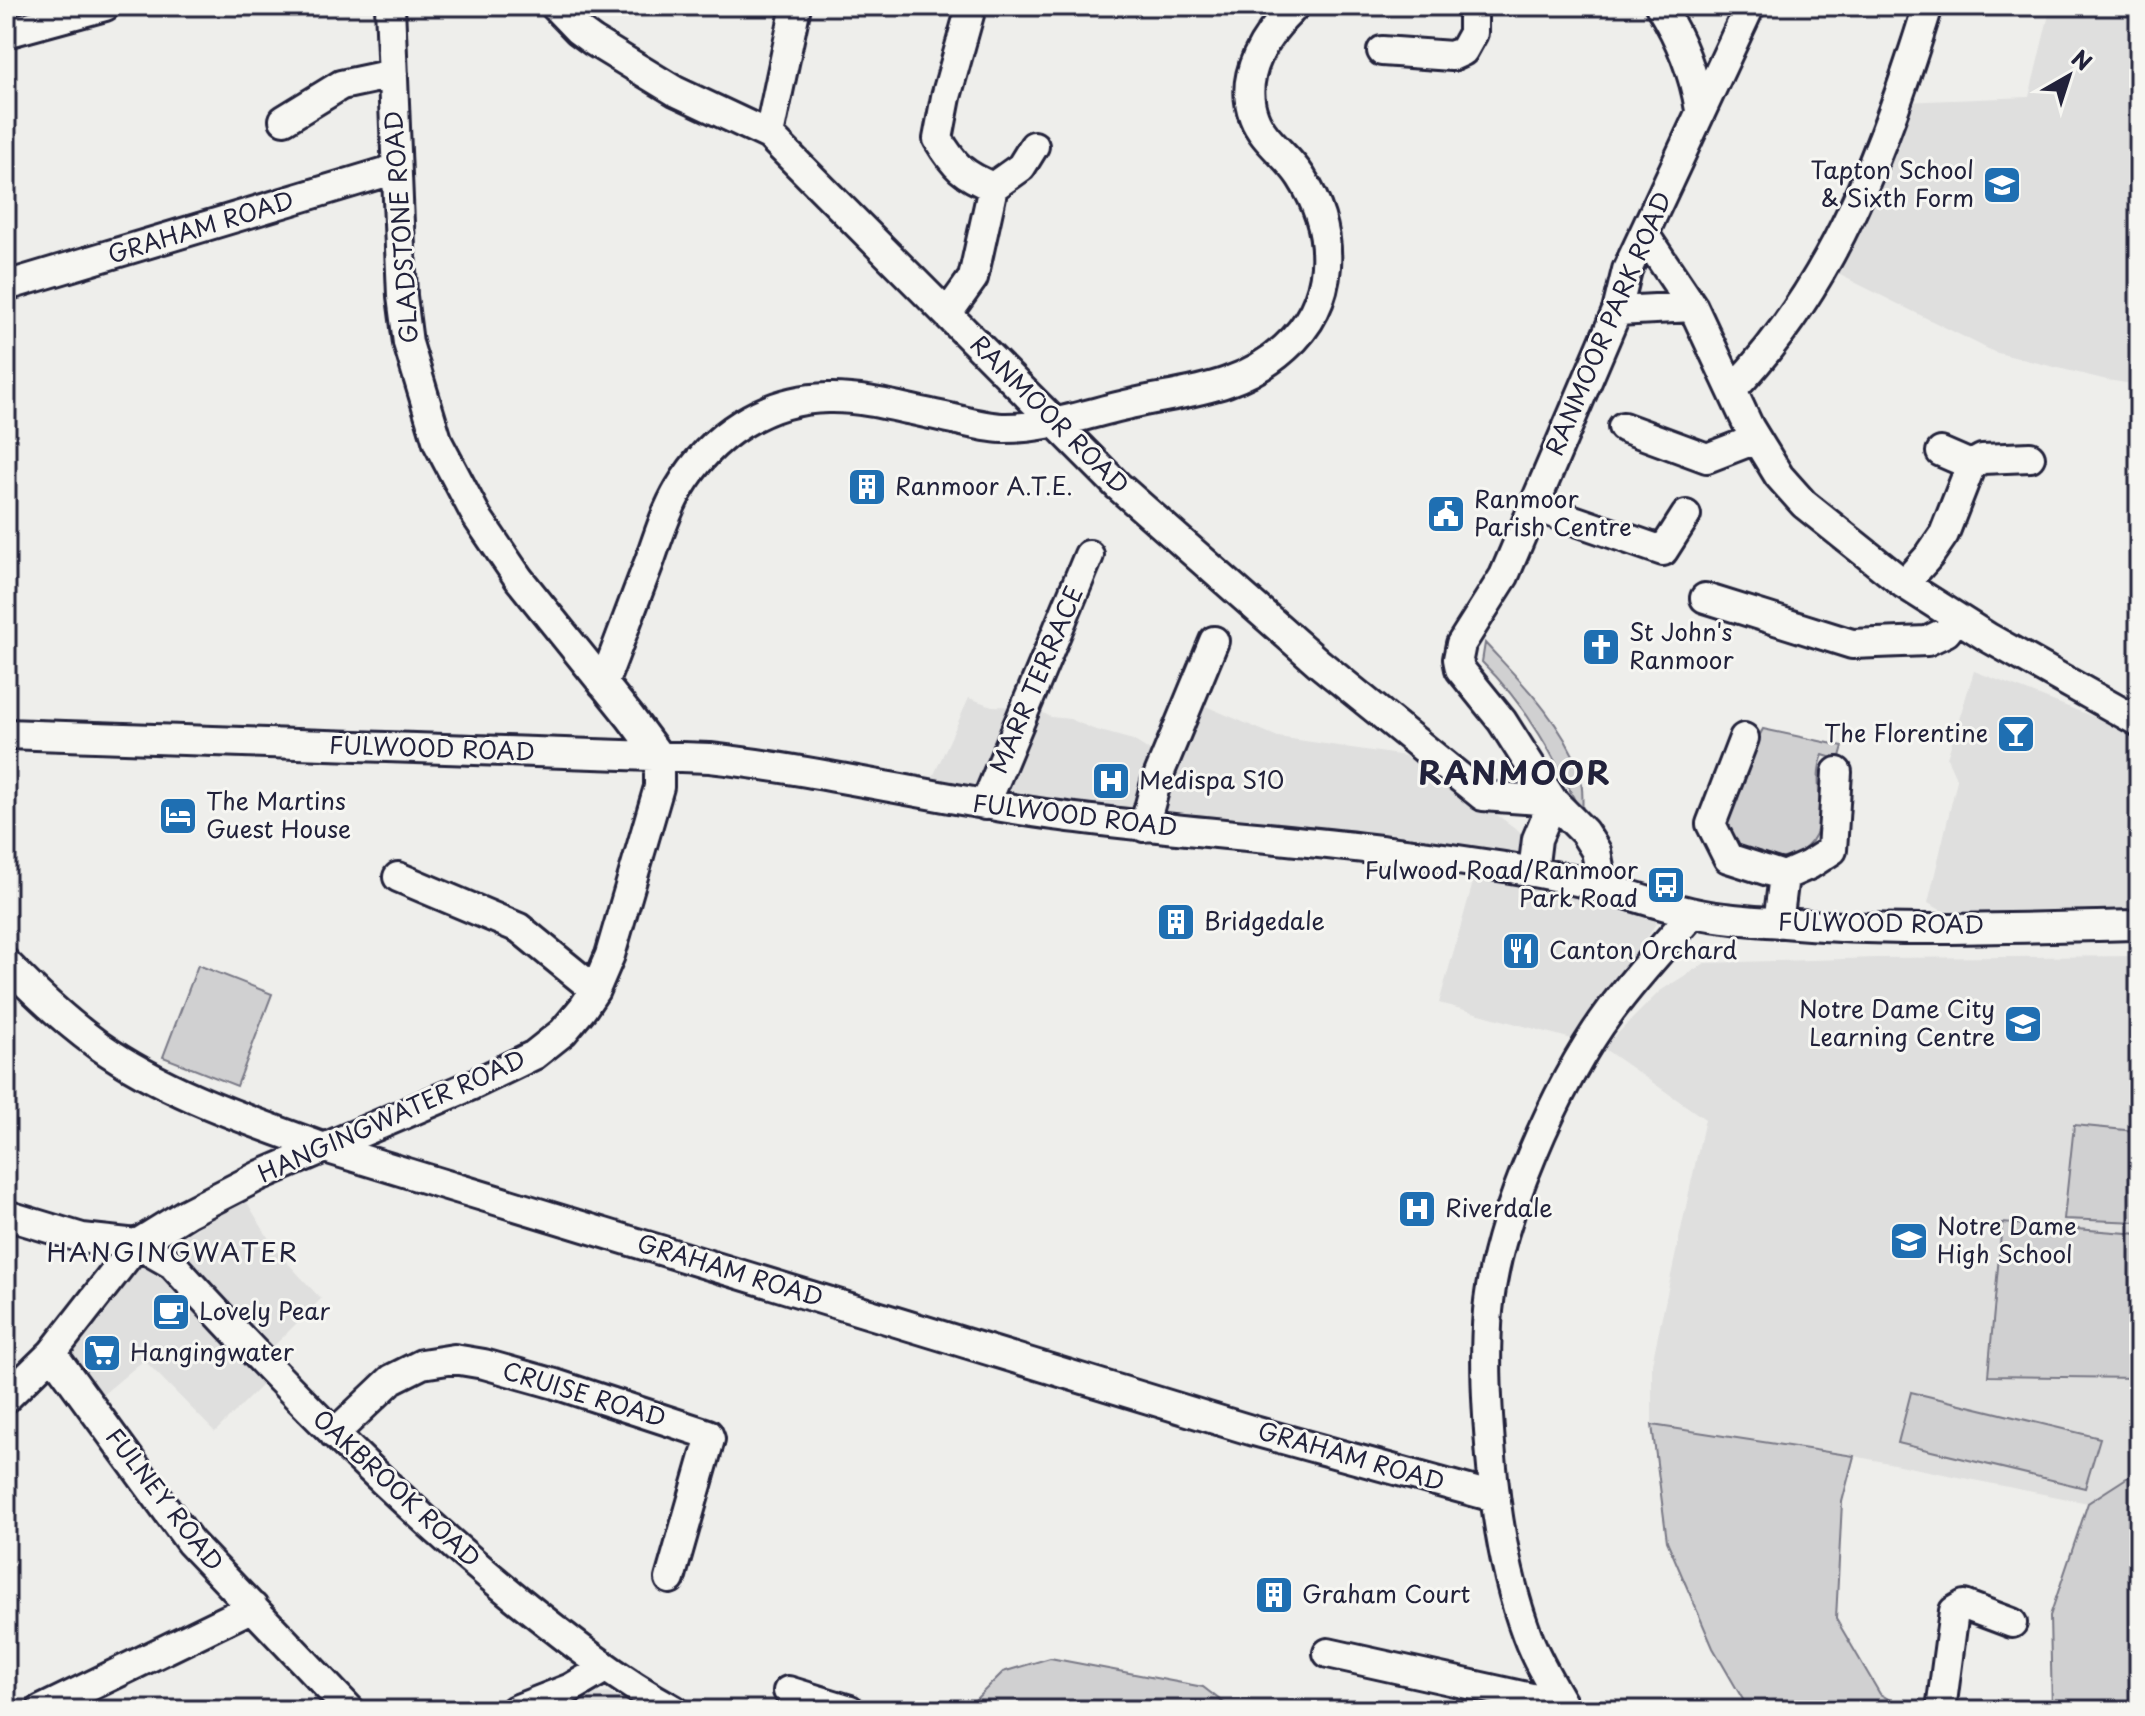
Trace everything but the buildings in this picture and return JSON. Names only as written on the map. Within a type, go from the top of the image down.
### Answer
[{"type":"street","points":[[6,33],[105,6]]},
{"type":"street","name":"GLADSTONE ROAD","points":[[390,6],[402,296],[408,343],[438,443],[477,517],[519,579],[659,756]]},
{"type":"street","name":"RANMOOR ROAD","points":[[555,6],[593,41],[675,91],[769,135],[1118,486],[1320,664],[1483,796],[1553,801]]},
{"type":"street","points":[[769,135],[796,6]]},
{"type":"street","points":[[603,684],[678,490],[717,441],[740,423],[766,410],[799,401],[828,398],[861,400],[1002,428],[1054,422],[1206,391],[1243,376],[1285,348],[1314,314],[1326,284],[1328,250],[1323,222],[1314,198],[1299,173],[1254,118],[1249,88],[1258,53],[1274,26],[1295,6]]},
{"type":"street","points":[[1382,51],[1452,56],[1463,51],[1473,33],[1473,6]]},
{"type":"street","points":[[1660,6],[1696,84],[1700,110]]},
{"type":"street","name":"RANMOOR PARK ROAD","points":[[1553,801],[1502,721],[1460,669],[1461,644],[1504,576],[1617,311],[1627,270],[1750,6]]},
{"type":"street","points":[[1732,390],[1765,357],[1817,280],[1851,215],[1877,159],[1900,97],[1928,6]]},
{"type":"street","points":[[970,11],[946,97],[938,139],[949,157],[968,177],[993,187]]},
{"type":"street","points":[[284,120],[341,85],[393,74]]},
{"type":"street","points":[[948,313],[973,278],[993,187],[1021,167],[1034,146]]},
{"type":"street","name":"GRAHAM ROAD","points":[[6,286],[396,169]]},
{"type":"street","points":[[1644,234],[1693,307],[1756,439],[1779,476],[1804,504],[1904,584],[1989,638],[2139,722]]},
{"type":"street","points":[[1617,311],[1693,307]]},
{"type":"street","points":[[1623,427],[1707,458],[1756,439]]},
{"type":"street","points":[[1941,452],[1971,465]]},
{"type":"street","points":[[1904,584],[1944,534],[1971,465],[1982,459],[2030,457]]},
{"type":"street","points":[[1533,506],[1663,551],[1686,515]]},
{"type":"street","name":"MARR TERRACE","points":[[985,805],[1089,555]]},
{"type":"street","points":[[1705,598],[1852,644],[1927,641],[1946,632],[1957,618]]},
{"type":"street","points":[[1144,827],[1157,779],[1214,641]]},
{"type":"street","name":"FULWOOD ROAD","points":[[6,734],[659,756],[753,762],[985,805],[1144,827],[1333,843],[1533,872],[1693,913],[1778,923],[1919,928],[2139,925]]},
{"type":"street","points":[[1744,738],[1711,824],[1728,858],[1784,876],[1832,850],[1837,772]]},
{"type":"street","name":"HANGINGWATER ROAD","points":[[6,1398],[52,1353],[137,1244],[187,1213],[261,1175],[472,1085],[534,1055],[563,1032],[595,990],[610,955],[659,787],[659,756]]},
{"type":"street","points":[[1533,872],[1537,839],[1553,801],[1584,832],[1596,851],[1603,888]]},
{"type":"street","points":[[1778,923],[1784,876]]},
{"type":"street","points":[[398,877],[519,928],[595,990]]},
{"type":"street","points":[[1564,1707],[1527,1636],[1494,1497],[1486,1387],[1488,1309],[1499,1254],[1516,1196],[1575,1068],[1609,1012],[1693,913]]},
{"type":"street","name":"GRAHAM ROAD","points":[[6,963],[55,1011],[98,1045],[153,1078],[214,1107],[322,1147],[1254,1431],[1494,1497]]},
{"type":"street","points":[[6,1215],[82,1238],[137,1244]]},
{"type":"street","name":"OAKBROOK ROAD","points":[[137,1244],[172,1264],[334,1434],[407,1505],[492,1579],[605,1668],[633,1688],[674,1710]]},
{"type":"street","name":"FULNEY ROAD","points":[[52,1353],[190,1542],[350,1710]]},
{"type":"street","name":"CRUISE ROAD","points":[[334,1434],[392,1379],[422,1364],[454,1359],[555,1384],[708,1434],[710,1439],[670,1579]]},
{"type":"street","points":[[41,1710],[245,1598]]},
{"type":"street","points":[[1941,1710],[1954,1611],[1964,1605],[2012,1623]]},
{"type":"street","points":[[1328,1653],[1564,1707]]},
{"type":"street","points":[[515,1710],[571,1688],[605,1668]]},
{"type":"street","points":[[788,1691],[850,1710]]},
{"type":"shaded area","name":"Tapton School & Sixth Form","points":[[2051,6],[2139,6],[2139,385],[1994,352],[1828,269],[1901,102],[2029,97]]},
{"type":"shaded area","points":[[1485,643],[1538,701],[1570,749],[1581,779],[1582,816],[1540,734],[1482,662]]},
{"type":"shaded area","points":[[1974,671],[2139,734],[2139,917],[1962,922],[1928,903],[1957,780],[1947,758]]},
{"type":"shaded area","points":[[969,698],[992,706],[1032,707],[1051,717],[1070,719],[1133,740],[1160,757],[1189,699],[1278,737],[1412,757],[1441,774],[1526,836],[1521,857],[1157,824],[933,777]]},
{"type":"shaded area","points":[[1763,729],[1843,746],[1839,760],[1823,755],[1819,767],[1817,832],[1811,843],[1800,852],[1782,858],[1764,857],[1739,847],[1730,837],[1718,813],[1741,791],[1746,760]]},
{"type":"shaded area","points":[[1476,872],[1660,917],[1583,1042],[1439,1003]]},
{"type":"shaded area","name":"Notre Dame High School","points":[[2139,956],[2139,1470],[2088,1503],[1854,1456],[1652,1425],[1652,1363],[1705,1119],[1603,1048],[1660,991],[1705,963]]},
{"type":"shaded area","points":[[198,965],[272,994],[237,1086],[163,1057]]},
{"type":"shaded area","points":[[2074,1125],[2135,1131],[2133,1159],[2139,1160],[2139,1222],[2064,1219]]},
{"type":"shaded area","points":[[245,1199],[275,1249],[321,1299],[258,1362],[271,1376],[215,1432],[144,1360],[100,1397],[65,1345],[141,1262]]},
{"type":"shaded area","points":[[2002,1223],[2139,1234],[2139,1378],[1988,1376]]},
{"type":"shaded area","points":[[1911,1392],[2100,1438],[2085,1488],[1898,1443]]},
{"type":"shaded area","points":[[1652,1425],[1854,1456],[1842,1502],[1836,1619],[1880,1694],[1907,1710],[1749,1710],[1713,1648],[1667,1541]]},
{"type":"shaded area","points":[[2139,1470],[2139,1710],[2052,1710],[2050,1616],[2088,1503]]},
{"type":"shaded area","points":[[1050,1658],[1203,1687],[1233,1710],[965,1710],[1003,1672]]},
{"type":"shaded area","points":[[608,1693],[642,1710],[561,1710],[580,1696]]},
{"type":"place","name":"Tapton School & Sixth Form","points":[[2002,185]]},
{"type":"place","name":"Ranmoor A.T.E.","points":[[867,487]]},
{"type":"place","name":"Ranmoor Parish Centre","points":[[1446,514]]},
{"type":"place","name":"St John's Ranmoor","points":[[1601,647]]},
{"type":"place","name":"The Florentine","points":[[2016,734]]},
{"type":"place","name":"Medispa S10","points":[[1111,781]]},
{"type":"place","name":"The Martins Guest House","points":[[178,816]]},
{"type":"place","name":"Fulwood Road/Ranmoor Park Road","points":[[1666,885]]},
{"type":"place","name":"Bridgedale","points":[[1176,922]]},
{"type":"place","name":"Canton Orchard","points":[[1521,951]]},
{"type":"place","name":"Notre Dame City Learning Centre","points":[[2023,1024]]},
{"type":"place","name":"Riverdale","points":[[1417,1209]]},
{"type":"place","name":"Notre Dame High School","points":[[1909,1241]]},
{"type":"place","name":"Lovely Pear","points":[[171,1312]]},
{"type":"place","name":"Hangingwater","points":[[102,1353]]},
{"type":"place","name":"Graham Court","points":[[1274,1595]]},
{"type":"district","name":"RANMOOR","points":[[1515,774]]},
{"type":"district","name":"HANGINGWATER","points":[[173,1253]]}]
